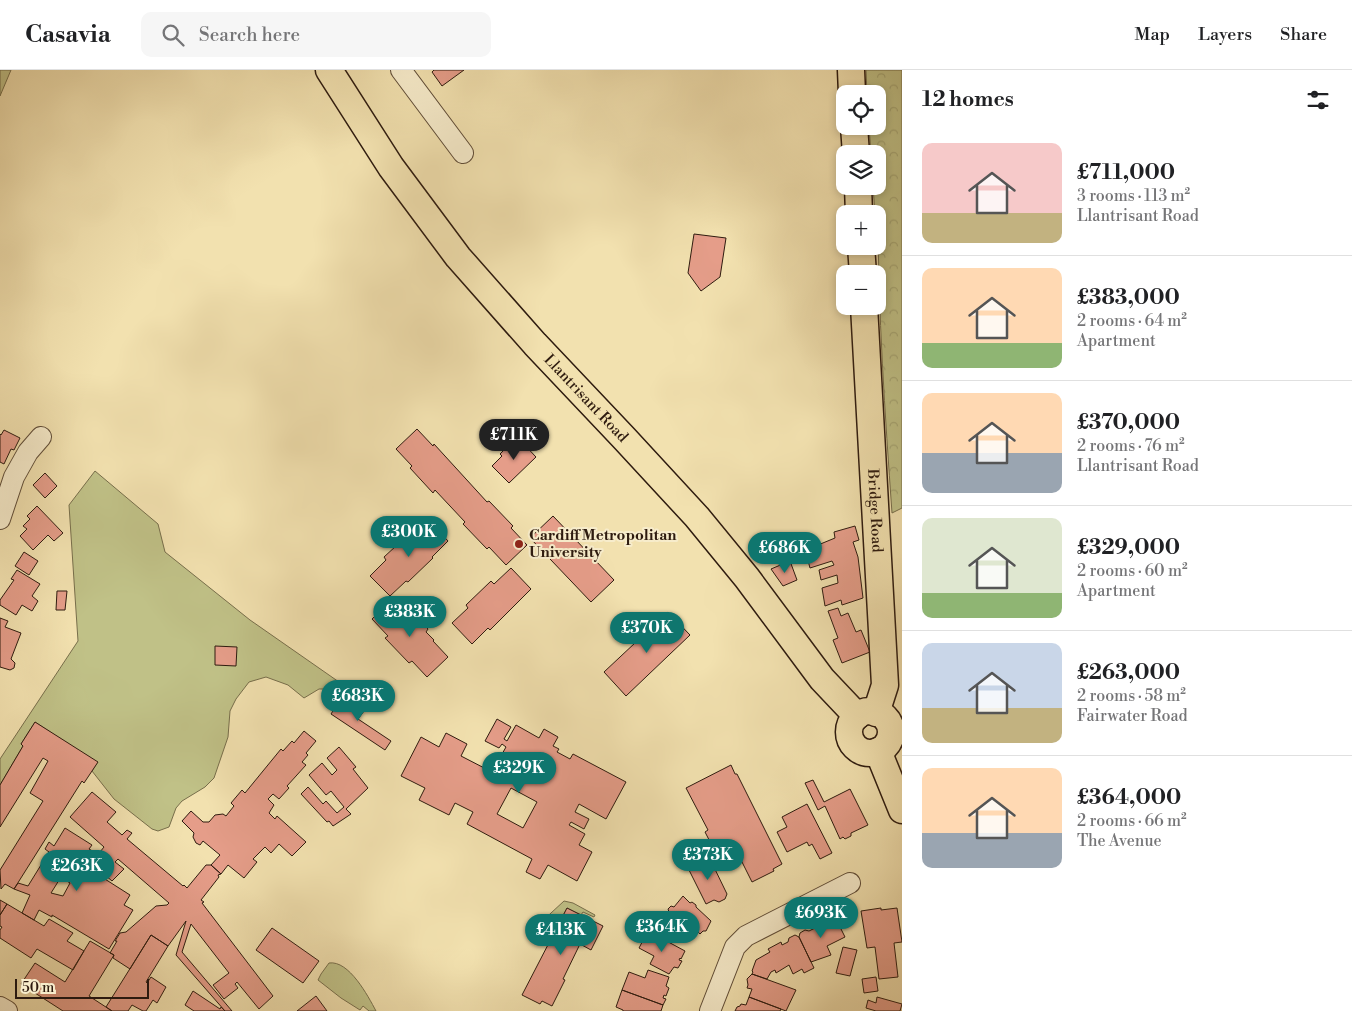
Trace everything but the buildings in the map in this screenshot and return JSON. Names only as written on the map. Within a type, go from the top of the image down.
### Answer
[{"type":"main road","name":"Llantrisant Road","points":[[329,70],[391,167],[458,257],[535,344],[697,517],[747,578],[822,679],[866,714],[887,721],[890,734],[885,746],[878,751],[902,810]]},
{"type":"main road","points":[[851,70],[852,85]]},
{"type":"main road","name":"Bridge Road","points":[[864,315],[885,685],[866,714]]},
{"type":"street","points":[[401,70],[463,153]]},
{"type":"street","points":[[0,519],[14,477],[28,452],[41,437]]},
{"type":"street","points":[[710,1011],[735,947],[746,936],[850,883]]},
{"type":"street","points":[[0,1007],[7,1011]]},
{"type":"green space","points":[[0,70],[11,70],[0,96]]},
{"type":"green space","points":[[866,70],[902,70],[902,508],[892,513],[884,401],[881,315],[886,315],[886,265],[879,265],[878,255],[886,255],[886,205],[874,205],[874,195],[886,195],[886,145],[870,145],[870,135],[886,135],[886,85],[867,85]]},
{"type":"green space","points":[[95,471],[158,524],[165,552],[250,620],[339,682],[332,689],[319,689],[304,698],[288,685],[266,677],[249,682],[236,699],[230,711],[228,737],[214,778],[205,787],[182,801],[176,808],[169,827],[158,831],[152,829],[114,799],[92,771],[97,763],[35,722],[21,744],[23,746],[0,785],[0,759],[78,641],[69,505]]},
{"type":"green space","points":[[564,901],[573,903],[595,915],[594,917],[583,912],[581,915],[567,908],[552,937],[538,928],[538,925]]},
{"type":"green space","points":[[329,963],[344,967],[351,973],[363,988],[376,1011],[369,1011],[363,1006],[360,1010],[318,980]]},
{"type":"place","name":"Cardiff Metropolitan University","points":[[519,544]]}]
